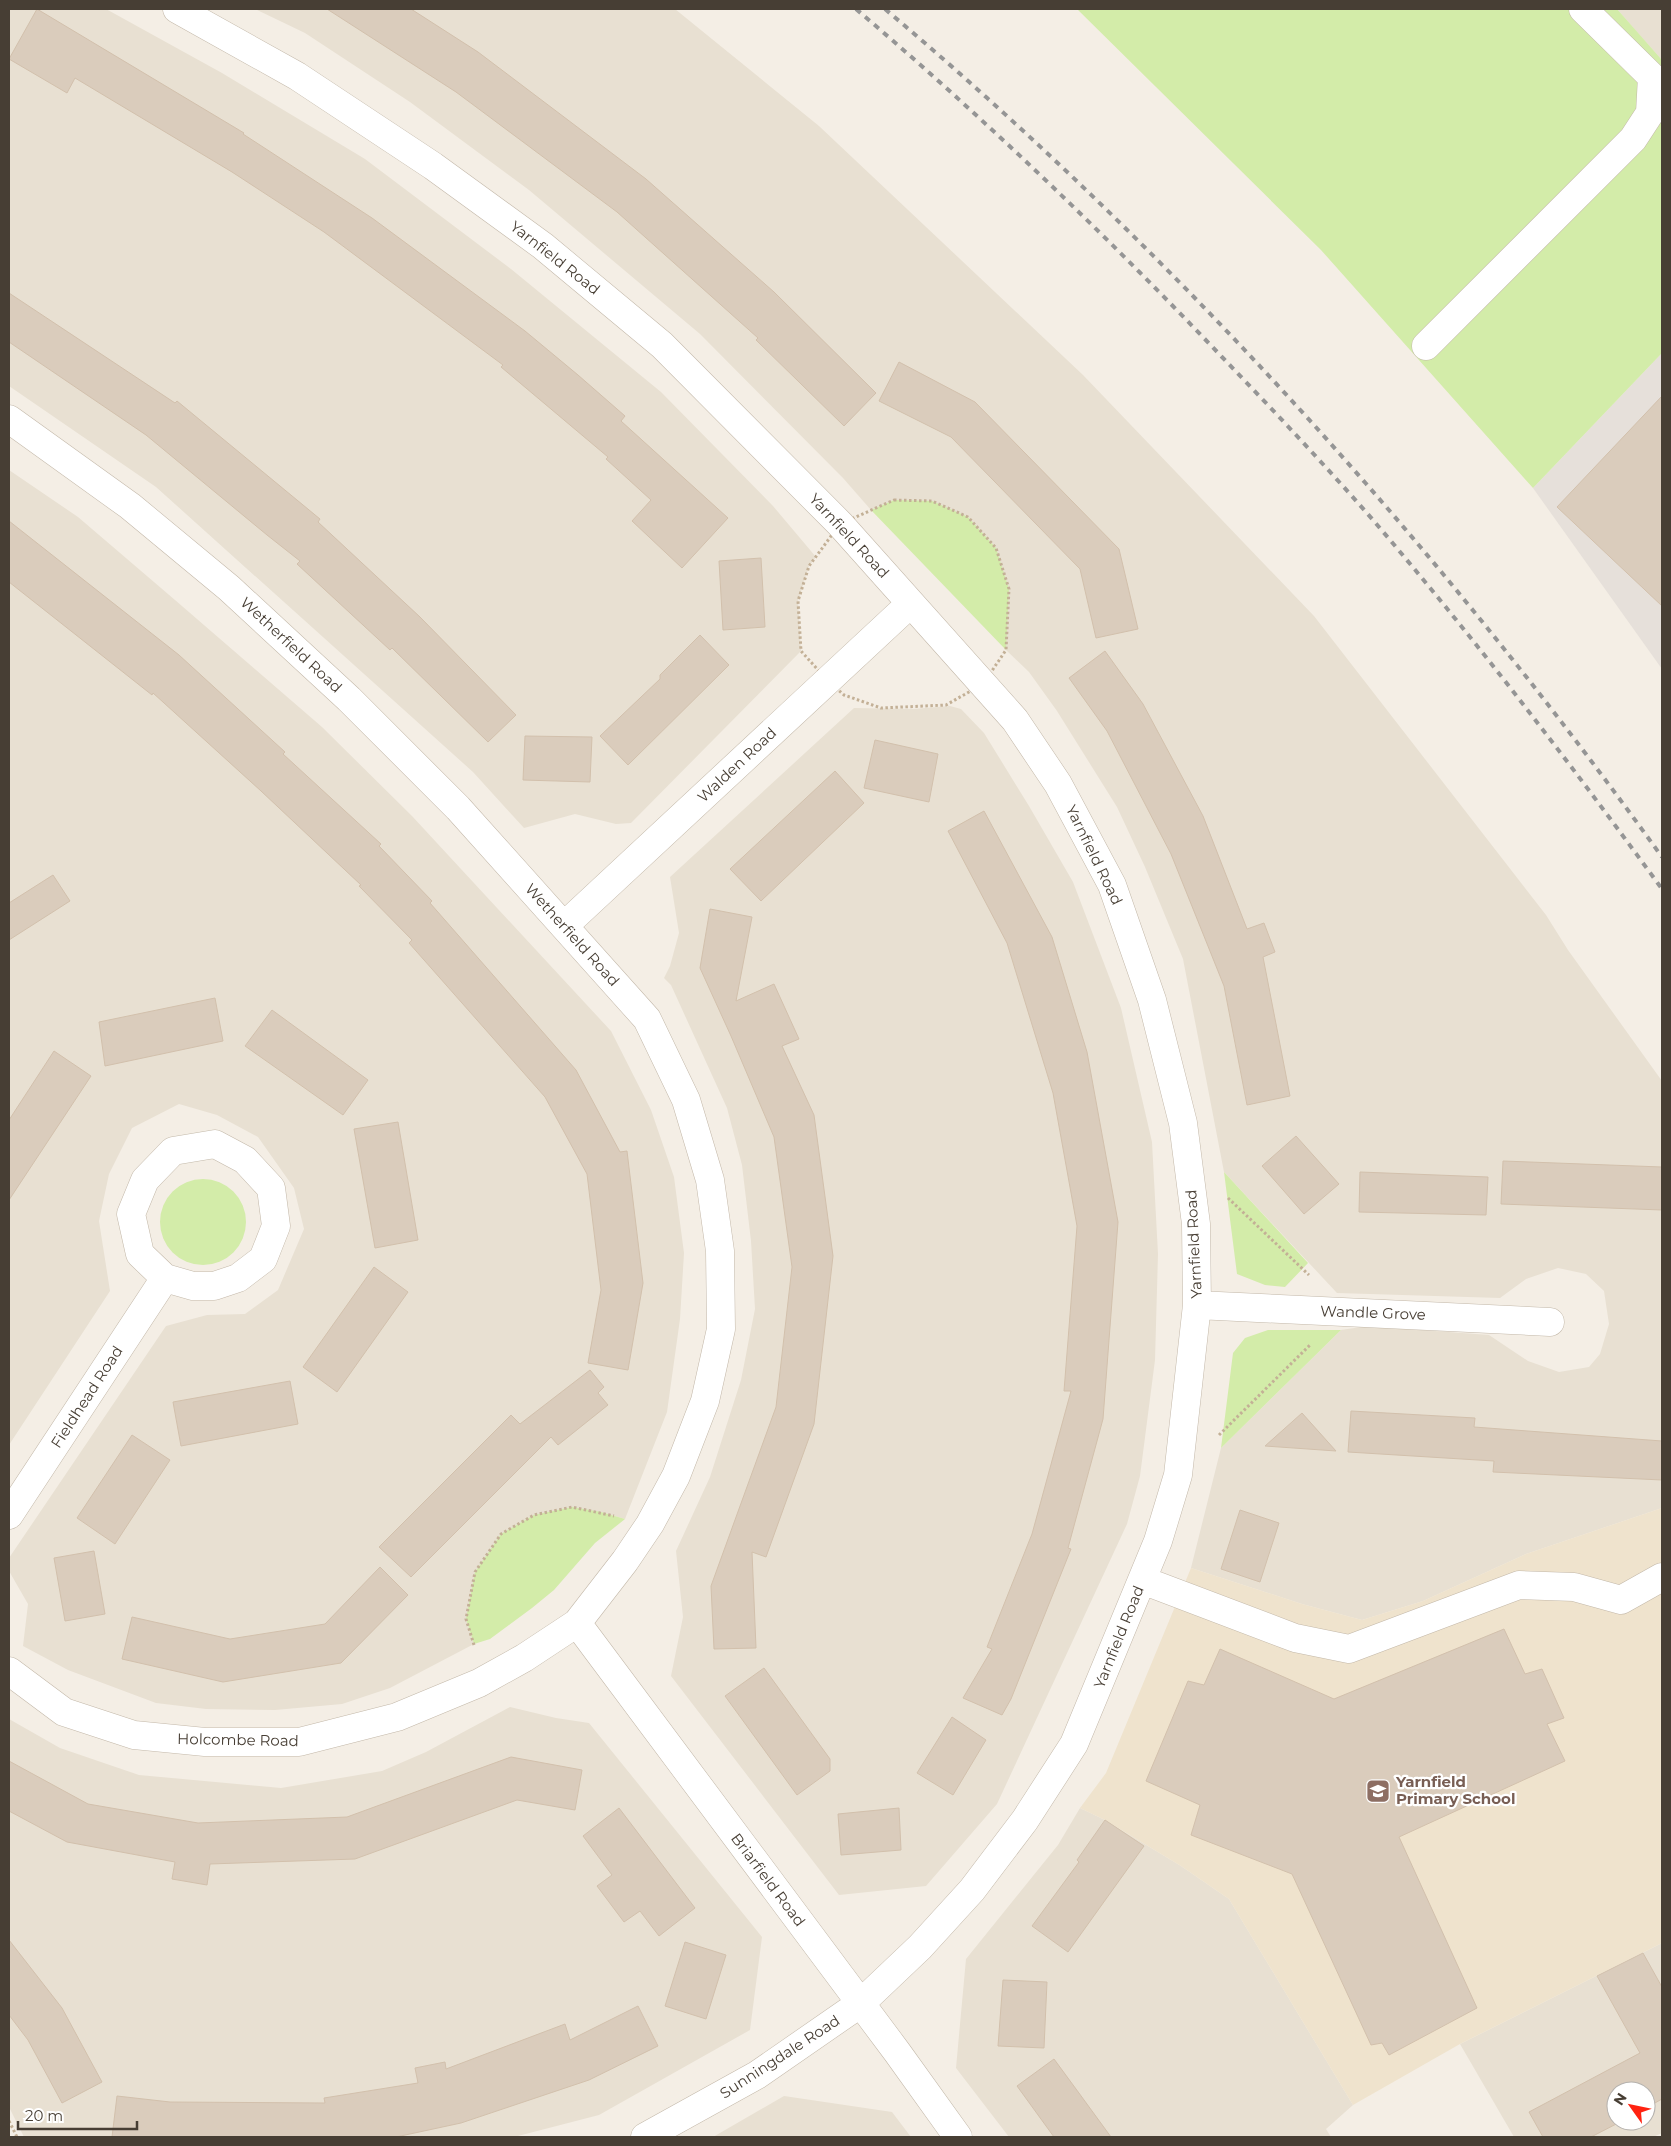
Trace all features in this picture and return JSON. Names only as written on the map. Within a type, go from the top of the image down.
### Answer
[{"type":"street","name":"Yarnfield Road","points":[[177,9],[297,76],[433,166],[543,246],[662,345],[840,524],[1015,720],[1058,784],[1112,885],[1152,1000],[1183,1123],[1196,1224],[1197,1305],[1178,1475],[1158,1542],[1074,1744],[1025,1820],[965,1898],[920,1947],[861,2003]]},
{"type":"street","points":[[1426,346],[1633,139],[1650,113],[1652,78],[1583,9]]},
{"type":"street","name":"Wetherfield Road","points":[[9,419],[130,506],[236,594],[349,699],[458,808],[647,1020],[682,1091],[710,1180],[720,1251],[721,1329],[705,1401],[676,1476],[650,1524],[625,1561],[577,1623]]},
{"type":"street","name":"Walden Road","points":[[564,926],[910,604]]},
{"type":"street","points":[[215,1144],[245,1160],[270,1188],[276,1226],[263,1259],[238,1278],[214,1286],[193,1286],[165,1278],[140,1254],[131,1214],[145,1180],[173,1151],[215,1144]]},
{"type":"street","name":"Fieldhead Road","points":[[9,1515],[165,1278]]},
{"type":"street","name":"Wandle Grove","points":[[1197,1305],[1550,1322]]},
{"type":"street","points":[[1142,1580],[1295,1638],[1350,1648],[1519,1585],[1574,1587],[1620,1600],[1662,1577]]},
{"type":"street","name":"Holcombe Road","points":[[9,1671],[64,1712],[134,1735],[205,1742],[298,1742],[397,1717],[486,1679],[524,1658],[577,1623]]},
{"type":"street","name":"Briarfield Road","points":[[577,1623],[861,2003],[958,2137]]},
{"type":"street","name":"Sunningdale Road","points":[[645,2137],[757,2075],[861,2003]]},
{"type":"path","points":[[486,1679],[466,1619],[476,1572],[501,1534],[534,1515],[572,1507],[650,1524]]},
{"type":"path","points":[[9,2121],[17,2137]]},
{"type":"shaded area","points":[[9,9],[106,9],[222,73],[365,159],[511,269],[661,392],[773,506],[816,557],[809,566],[798,601],[801,651],[631,823],[616,824],[575,814],[524,828],[473,772],[156,487],[9,386]]},
{"type":"shaded area","points":[[255,9],[675,9],[819,126],[1083,375],[1314,616],[1546,915],[1568,950],[1662,1081],[1662,1508],[1526,1554],[1423,1601],[1362,1620],[1302,1604],[1191,1568],[1221,1448],[1341,1330],[1368,1326],[1489,1335],[1528,1361],[1559,1372],[1589,1367],[1600,1354],[1609,1324],[1604,1291],[1586,1274],[1558,1268],[1526,1279],[1500,1298],[1337,1293],[1224,1172],[1183,959],[1145,867],[1117,807],[1057,711],[1029,672],[1006,650],[1005,642],[894,500],[871,510],[843,478],[700,334],[529,190],[410,102],[305,33]]},
{"type":"shaded area","points":[[1617,9],[1662,9],[1662,60],[1637,32]]},
{"type":"shaded area","points":[[1662,353],[1662,669],[1533,488]]},
{"type":"shaded area","points":[[9,470],[78,517],[175,600],[322,727],[412,816],[611,1031],[651,1110],[674,1177],[684,1253],[680,1319],[667,1412],[625,1519],[601,1512],[466,1619],[474,1644],[390,1688],[342,1704],[275,1710],[206,1709],[156,1703],[68,1670],[23,1646],[28,1604],[9,1571],[9,1558],[166,1326],[207,1315],[245,1314],[278,1290],[304,1229],[294,1188],[258,1137],[217,1115],[179,1104],[132,1128],[109,1174],[99,1221],[110,1291],[9,1445]]},
{"type":"shaded area","points":[[950,706],[961,709],[984,733],[1073,882],[1121,1008],[1152,1142],[1158,1254],[1155,1360],[1140,1476],[1127,1524],[997,1804],[926,1886],[839,1895],[671,1676],[683,1617],[676,1551],[710,1477],[741,1380],[755,1309],[751,1241],[742,1165],[727,1108],[671,985],[664,978],[670,966],[679,933],[670,877],[854,708],[913,709]]},
{"type":"shaded area","name":"Yarnfield Primary School","points":[[1662,1508],[1662,1943],[1460,2044],[1353,2105],[1229,1899],[1181,1866],[1105,1820],[1080,1808],[1106,1773],[1191,1568],[1302,1604],[1362,1620],[1423,1601],[1526,1554]]},
{"type":"shaded area","points":[[510,1707],[556,1718],[589,1723],[762,1937],[750,2030],[599,2115],[514,2137],[24,2137],[9,2107],[9,1719],[60,1748],[139,1775],[281,1788],[382,1771],[426,1752]]},
{"type":"shaded area","points":[[1080,1808],[1105,1820],[1181,1866],[1229,1899],[1353,2105],[1326,2129],[1331,2137],[1009,2137],[956,2068],[966,1959],[1058,1845]]},
{"type":"shaded area","points":[[1662,1943],[1662,2133],[1653,2137],[1514,2137],[1460,2044]]},
{"type":"shaded area","points":[[784,2096],[892,2112],[911,2137],[713,2137]]},
{"type":"green space","points":[[1077,9],[1617,9],[1662,60],[1662,353],[1533,488],[1321,250]]},
{"type":"green space","points":[[894,500],[932,501],[968,517],[996,548],[1009,589],[1006,650],[871,510]]},
{"type":"green space","points":[[1224,1172],[1308,1263],[1285,1287],[1265,1285],[1237,1274]]},
{"type":"green space","points":[[203,1179],[219,1183],[233,1192],[242,1206],[246,1222],[242,1238],[233,1252],[219,1261],[203,1265],[187,1261],[173,1252],[164,1238],[160,1222],[164,1206],[173,1192],[187,1183]]},
{"type":"green space","points":[[1268,1330],[1341,1330],[1221,1448],[1233,1353],[1245,1338]]},
{"type":"green space","points":[[572,1507],[601,1512],[625,1519],[595,1543],[554,1590],[490,1639],[474,1644],[466,1619],[475,1572],[501,1534],[534,1515]]},
{"type":"building","points":[[37,9],[244,133],[372,218],[525,331],[578,375],[625,416],[621,421],[728,518],[682,568],[632,521],[651,500],[606,459],[608,457],[501,367],[503,365],[324,232],[232,172],[75,78],[67,93],[9,59]]},
{"type":"building","points":[[327,9],[411,9],[478,52],[646,179],[774,292],[876,393],[844,426],[756,340],[758,338],[617,212],[456,92]]},
{"type":"building","points":[[9,293],[175,403],[177,401],[320,519],[318,522],[420,617],[516,715],[488,742],[392,648],[390,650],[297,564],[300,561],[146,435],[9,342]]},
{"type":"building","points":[[899,362],[975,402],[1119,549],[1138,629],[1096,638],[1080,569],[951,437],[879,401]]},
{"type":"building","points":[[1662,396],[1662,606],[1557,507]]},
{"type":"building","points":[[9,521],[179,655],[285,752],[283,754],[381,844],[379,846],[432,901],[430,903],[576,1070],[620,1152],[627,1151],[643,1283],[628,1370],[588,1363],[601,1290],[587,1174],[545,1097],[409,943],[412,940],[359,886],[361,885],[153,693],[152,695],[9,582]]},
{"type":"building","points":[[761,558],[765,627],[723,630],[719,561]]},
{"type":"building","points":[[700,635],[729,665],[628,765],[600,736],[660,679],[660,675]]},
{"type":"building","points":[[1105,651],[1143,704],[1203,816],[1247,929],[1264,923],[1275,952],[1263,957],[1290,1096],[1247,1105],[1224,986],[1171,854],[1107,731],[1069,678]]},
{"type":"building","points":[[525,736],[592,737],[590,782],[523,780]]},
{"type":"building","points":[[875,740],[938,754],[929,802],[864,788]]},
{"type":"building","points":[[835,771],[864,803],[761,901],[730,869]]},
{"type":"building","points":[[984,811],[1052,937],[1087,1052],[1118,1222],[1103,1419],[1068,1548],[1071,1549],[1011,1699],[1002,1715],[963,1698],[992,1649],[987,1647],[1032,1534],[1071,1391],[1064,1391],[1077,1226],[1053,1093],[1007,943],[948,831]]},
{"type":"building","points":[[53,875],[70,901],[9,940],[9,903]]},
{"type":"building","points":[[710,909],[752,917],[736,1001],[774,984],[799,1039],[782,1046],[814,1115],[833,1256],[814,1424],[766,1557],[752,1552],[756,1648],[714,1649],[711,1586],[776,1407],[792,1267],[774,1137],[700,968]]},
{"type":"building","points":[[215,998],[223,1041],[105,1066],[99,1022]]},
{"type":"building","points":[[272,1010],[368,1080],[343,1115],[245,1046]]},
{"type":"building","points":[[54,1051],[91,1076],[9,1200],[9,1120]]},
{"type":"building","points":[[398,1122],[418,1240],[375,1248],[354,1129]]},
{"type":"building","points":[[1296,1136],[1339,1184],[1304,1214],[1262,1166]]},
{"type":"building","points":[[1503,1161],[1662,1167],[1662,1210],[1501,1204]]},
{"type":"building","points":[[1360,1172],[1488,1177],[1486,1215],[1359,1212]]},
{"type":"building","points":[[374,1267],[408,1292],[337,1392],[303,1367]]},
{"type":"building","points":[[590,1370],[604,1387],[598,1393],[608,1405],[558,1445],[551,1437],[411,1577],[379,1547],[511,1415],[520,1424]]},
{"type":"building","points":[[290,1381],[298,1424],[181,1446],[173,1402]]},
{"type":"building","points":[[1351,1411],[1475,1418],[1474,1427],[1662,1441],[1662,1480],[1493,1472],[1494,1461],[1348,1452]]},
{"type":"building","points":[[1302,1413],[1336,1451],[1265,1446]]},
{"type":"building","points":[[132,1435],[170,1460],[115,1544],[77,1518]]},
{"type":"building","points":[[1240,1510],[1279,1523],[1260,1582],[1221,1569]]},
{"type":"building","points":[[94,1551],[105,1614],[65,1621],[54,1558]]},
{"type":"building","points":[[380,1567],[408,1595],[341,1663],[223,1682],[122,1659],[132,1617],[230,1639],[325,1624]]},
{"type":"building","points":[[1504,1629],[1525,1674],[1542,1669],[1564,1718],[1547,1724],[1565,1761],[1399,1837],[1477,2008],[1389,2055],[1382,2043],[1371,2045],[1292,1874],[1191,1835],[1200,1805],[1146,1781],[1188,1681],[1204,1685],[1220,1649],[1334,1699]]},
{"type":"building","points":[[764,1668],[830,1759],[830,1771],[797,1795],[725,1696]]},
{"type":"building","points":[[952,1717],[986,1740],[953,1795],[917,1773]]},
{"type":"building","points":[[511,1757],[582,1770],[575,1810],[517,1800],[355,1859],[210,1864],[207,1885],[172,1879],[175,1862],[67,1842],[9,1811],[9,1761],[88,1804],[198,1823],[347,1817]]},
{"type":"building","points":[[619,1808],[695,1908],[659,1936],[640,1911],[624,1922],[597,1886],[612,1875],[583,1836]]},
{"type":"building","points":[[899,1808],[901,1850],[841,1855],[838,1814]]},
{"type":"building","points":[[1105,1820],[1144,1846],[1068,1952],[1032,1926],[1079,1862],[1077,1860]]},
{"type":"building","points":[[9,1940],[62,2008],[102,2082],[62,2103],[28,2040],[9,2015]]},
{"type":"building","points":[[685,1942],[726,1955],[706,2019],[665,2006]]},
{"type":"building","points":[[1643,1953],[1662,1987],[1662,2099],[1656,2102],[1656,2081],[1606,2081],[1606,2129],[1591,2137],[1543,2137],[1529,2112],[1640,2053],[1597,1976]]},
{"type":"building","points":[[1003,1980],[1047,1982],[1044,2048],[998,2046]]},
{"type":"building","points":[[638,2006],[658,2046],[589,2080],[461,2123],[396,2137],[112,2137],[117,2096],[170,2102],[325,2103],[324,2098],[418,2083],[415,2068],[445,2062],[446,2069],[565,2024],[570,2040]]},
{"type":"building","points":[[1054,2059],[1111,2137],[1054,2137],[1017,2086]]},
{"type":"railway","points":[[856,9],[951,92],[1044,178],[1178,311],[1317,458],[1373,520],[1485,656],[1557,748],[1662,889]]},
{"type":"railway","points":[[885,9],[994,104],[1099,202],[1201,304],[1300,409],[1395,517],[1487,628],[1576,741],[1662,857]]},
{"type":"place","name":"Yarnfield Primary School","points":[[1378,1791]]}]
